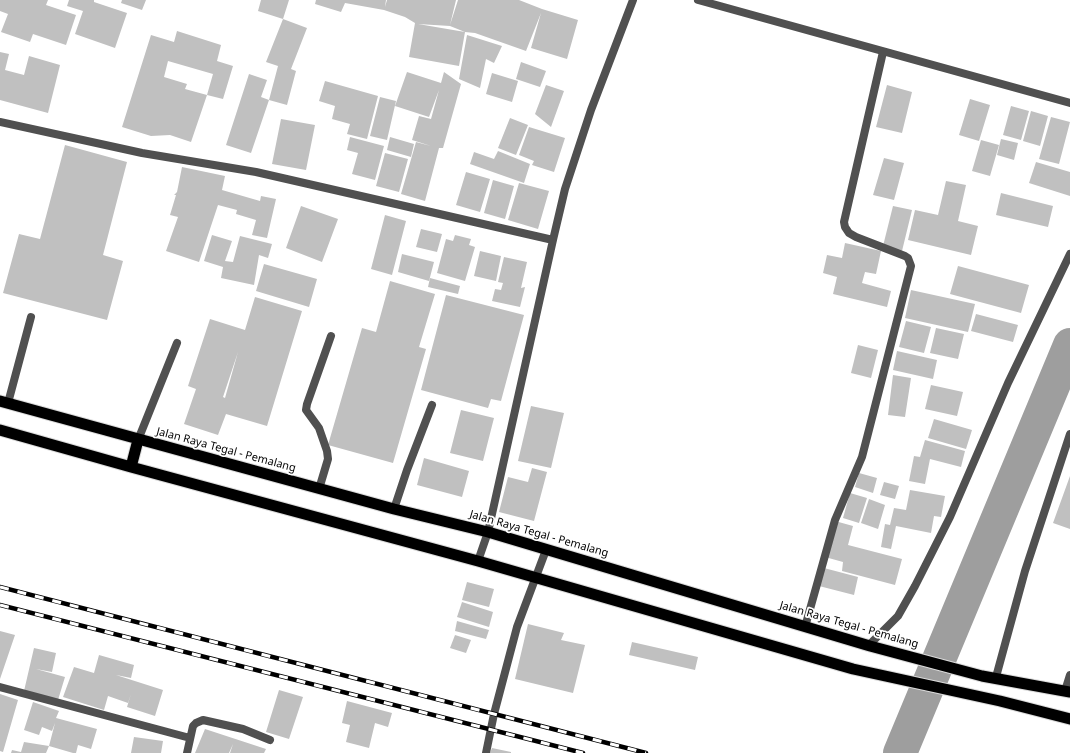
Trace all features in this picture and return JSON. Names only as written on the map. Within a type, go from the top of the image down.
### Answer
[{"type":"highway","name":"Jalan Raya Tegal - Pemalang","points":[[4,402],[394,509],[488,532],[869,646],[982,676],[996,677],[1068,691]]},
{"type":"highway","points":[[0,430],[130,468],[478,561],[853,669],[1070,719]]},
{"type":"highway","points":[[130,468],[138,440]]},
{"type":"street","points":[[478,561],[488,532],[565,189],[590,110],[633,0]]},
{"type":"street","points":[[698,0],[725,3],[883,52],[1070,104]]},
{"type":"street","points":[[805,627],[835,520],[862,457],[911,266],[908,258],[905,256],[849,233],[844,222],[883,52]]},
{"type":"street","points":[[0,122],[142,153],[256,172],[553,240]]},
{"type":"street","points":[[869,646],[898,616],[916,586],[950,517],[1008,383],[1070,254]]},
{"type":"street","points":[[4,402],[31,317]]},
{"type":"street","points":[[319,488],[328,459],[327,451],[320,428],[306,410],[331,336]]},
{"type":"street","points":[[138,440],[177,343]]},
{"type":"street","points":[[394,509],[406,470],[432,406]]},
{"type":"street","points":[[996,677],[1025,571],[1070,434]]},
{"type":"street","points":[[486,753],[494,714],[517,627],[546,550]]},
{"type":"street","points":[[1068,691],[1070,675]]},
{"type":"street","points":[[0,687],[190,738]]},
{"type":"street","points":[[187,753],[191,731],[196,722],[203,720],[243,729],[270,740]]},
{"type":"building","points":[[0,0],[48,0],[46,5],[76,15],[66,45],[33,34],[30,42],[1,32],[8,14],[0,11]]},
{"type":"building","points":[[69,0],[94,0],[94,2],[127,13],[115,48],[75,34],[83,11],[67,6]]},
{"type":"building","points":[[122,0],[146,0],[142,10],[121,3]]},
{"type":"building","points":[[261,0],[289,0],[283,19],[258,11]]},
{"type":"building","points":[[316,0],[386,0],[385,7],[387,0],[456,0],[450,25],[458,0],[519,0],[578,20],[567,59],[531,48],[541,13],[526,51],[475,33],[465,32],[459,66],[409,57],[415,23],[405,17],[384,10],[345,3],[341,12],[315,4]],"holes":[[[418,24],[450,26],[465,32]]]},
{"type":"building","points":[[283,19],[307,28],[291,69],[296,71],[287,105],[269,100],[278,66],[266,62]]},
{"type":"building","points":[[177,31],[221,45],[217,61],[233,66],[223,99],[207,95],[191,142],[170,135],[151,136],[122,127],[151,35],[174,42]],"holes":[[[168,61],[213,74],[207,95],[185,89],[187,84],[164,77]]]},
{"type":"building","points":[[467,35],[502,46],[494,63],[486,59],[480,88],[459,79]]},
{"type":"building","points":[[0,52],[9,54],[5,70],[24,75],[29,56],[60,65],[48,113],[0,100]]},
{"type":"building","points":[[521,62],[546,71],[540,87],[516,79]]},
{"type":"building","points":[[407,72],[441,83],[444,72],[461,84],[443,148],[439,148],[425,201],[401,194],[416,142],[431,146],[412,140],[419,116],[431,119],[439,90],[429,117],[395,106]]},
{"type":"building","points":[[492,73],[518,81],[512,102],[486,94]]},
{"type":"building","points":[[249,74],[267,80],[261,97],[269,100],[251,153],[226,145]]},
{"type":"building","points":[[325,81],[378,96],[367,139],[347,134],[350,124],[332,119],[335,106],[319,101]]},
{"type":"building","points":[[546,85],[564,91],[551,127],[535,114]]},
{"type":"building","points":[[887,85],[912,92],[902,133],[876,127]]},
{"type":"building","points":[[380,97],[396,101],[387,140],[370,136]]},
{"type":"building","points":[[970,99],[990,105],[979,141],[959,135]]},
{"type":"building","points":[[1011,106],[1029,111],[1021,140],[1003,135]]},
{"type":"building","points":[[1031,111],[1048,116],[1040,146],[1023,141]]},
{"type":"building","points":[[1051,117],[1070,122],[1059,164],[1039,159]]},
{"type":"building","points":[[510,118],[528,125],[516,155],[498,148]]},
{"type":"building","points":[[281,119],[315,125],[306,170],[272,164]]},
{"type":"building","points":[[529,127],[565,138],[554,172],[532,165],[534,161],[519,155]]},
{"type":"building","points":[[350,137],[384,146],[375,180],[352,174],[358,153],[347,150]]},
{"type":"building","points":[[390,137],[414,144],[411,157],[387,150]]},
{"type":"building","points":[[1001,139],[1018,143],[1014,160],[997,155]]},
{"type":"building","points":[[981,140],[999,145],[990,176],[972,171]]},
{"type":"building","points":[[65,145],[127,162],[103,255],[123,261],[107,320],[3,293],[19,234],[40,239]]},
{"type":"building","points":[[498,151],[530,164],[524,183],[470,164],[474,152],[494,159]]},
{"type":"building","points":[[385,153],[408,159],[399,192],[376,186]]},
{"type":"building","points":[[884,158],[904,163],[894,200],[873,195]]},
{"type":"building","points":[[1036,162],[1070,172],[1070,196],[1029,183]]},
{"type":"building","points":[[182,167],[225,176],[222,190],[260,201],[261,196],[276,199],[267,238],[252,235],[256,220],[236,214],[237,210],[218,205],[199,262],[166,251],[178,217],[170,215],[176,195],[174,195],[177,192]]},
{"type":"building","points":[[466,172],[490,179],[480,212],[456,205]]},
{"type":"building","points":[[493,180],[514,186],[505,219],[484,213]]},
{"type":"building","points":[[946,181],[966,185],[958,221],[978,226],[971,255],[908,240],[915,210],[938,215]]},
{"type":"building","points":[[519,183],[549,191],[538,229],[508,220]]},
{"type":"building","points":[[1001,193],[1053,206],[1048,227],[996,215]]},
{"type":"building","points":[[301,206],[338,219],[322,262],[286,248]]},
{"type":"building","points":[[893,206],[912,210],[902,251],[883,246]]},
{"type":"building","points":[[385,215],[406,221],[392,275],[371,269]]},
{"type":"building","points":[[421,229],[442,234],[437,252],[416,247]]},
{"type":"building","points":[[212,235],[232,241],[225,261],[233,262],[240,236],[272,244],[268,258],[259,255],[254,285],[221,278],[223,267],[204,261]]},
{"type":"building","points":[[455,235],[471,239],[469,245],[475,247],[465,281],[437,273],[446,239],[453,241]]},
{"type":"building","points":[[845,243],[881,251],[876,274],[865,272],[862,283],[891,291],[887,307],[833,294],[837,277],[823,273],[827,255],[842,258]]},
{"type":"building","points":[[480,251],[501,256],[496,281],[474,276]]},
{"type":"building","points":[[402,254],[434,262],[429,281],[398,272]]},
{"type":"building","points":[[504,257],[527,262],[521,288],[525,287],[520,307],[492,301],[495,289],[501,290],[503,283],[498,282]]},
{"type":"building","points":[[264,264],[317,279],[309,307],[256,291]]},
{"type":"building","points":[[958,266],[1029,285],[1021,313],[950,294]]},
{"type":"building","points":[[430,278],[460,286],[458,294],[428,287]]},
{"type":"building","points":[[390,281],[435,294],[419,347],[426,349],[393,463],[328,445],[362,328],[376,332]]},
{"type":"building","points":[[911,290],[975,304],[968,332],[905,318]]},
{"type":"building","points":[[446,295],[524,315],[501,401],[491,399],[488,408],[421,390]]},
{"type":"building","points":[[255,297],[302,311],[267,426],[226,414],[218,435],[184,424],[196,389],[188,386],[210,319],[245,330]],"holes":[[[238,352],[225,398],[223,397]]]},
{"type":"building","points":[[976,314],[1018,325],[1013,342],[971,331]]},
{"type":"building","points":[[906,321],[931,327],[924,353],[899,347]]},
{"type":"building","points":[[936,328],[964,334],[958,359],[930,353]]},
{"type":"building","points":[[858,345],[878,350],[871,378],[851,373]]},
{"type":"building","points":[[897,351],[937,360],[933,379],[893,370]]},
{"type":"building","points":[[893,375],[911,378],[905,417],[888,415]]},
{"type":"building","points":[[931,385],[963,392],[957,416],[925,409]]},
{"type":"building","points":[[531,406],[564,413],[551,468],[518,461]]},
{"type":"building","points":[[461,410],[494,418],[483,461],[450,453]]},
{"type":"building","points":[[934,419],[972,430],[966,449],[928,438]]},
{"type":"building","points":[[925,440],[965,451],[961,467],[930,459],[925,484],[909,481],[914,456],[920,457]]},
{"type":"building","points":[[424,458],[469,471],[462,497],[417,485]]},
{"type":"building","points":[[532,468],[547,472],[534,521],[499,512],[508,477],[528,482]]},
{"type":"building","points":[[859,473],[877,478],[873,493],[855,487]]},
{"type":"building","points":[[1070,476],[1070,529],[1053,523]]},
{"type":"building","points":[[884,482],[899,486],[895,499],[880,495]]},
{"type":"building","points":[[910,490],[945,496],[941,517],[934,516],[931,533],[896,526],[891,549],[881,547],[885,524],[890,525],[894,508],[906,510]]},
{"type":"building","points":[[850,493],[867,498],[859,523],[843,518]]},
{"type":"building","points":[[869,499],[885,505],[878,529],[861,523]]},
{"type":"building","points":[[835,521],[853,526],[848,545],[902,559],[895,585],[842,571],[843,562],[825,557]]},
{"type":"building","points":[[824,568],[858,577],[854,595],[819,586]]},
{"type":"building","points":[[467,582],[494,589],[489,607],[462,600]]},
{"type":"building","points":[[462,602],[493,612],[489,627],[457,617]]},
{"type":"building","points":[[457,621],[489,630],[486,639],[455,631]]},
{"type":"building","points":[[528,624],[564,633],[561,640],[585,645],[573,693],[515,679]]},
{"type":"building","points":[[0,631],[15,635],[0,679]]},
{"type":"building","points":[[455,635],[471,640],[466,653],[450,648]]},
{"type":"building","points":[[632,642],[698,657],[695,670],[629,655]]},
{"type":"building","points":[[34,648],[56,653],[52,672],[36,669],[65,677],[58,700],[24,691]]},
{"type":"building","points":[[99,655],[134,665],[131,678],[116,675],[163,690],[155,716],[127,707],[131,694],[128,703],[108,696],[104,710],[63,697],[74,667],[94,673]]},
{"type":"building","points":[[279,690],[303,697],[289,739],[266,732]]},
{"type":"building","points":[[0,694],[18,700],[3,752],[0,751]]},
{"type":"building","points":[[347,701],[392,713],[388,727],[375,723],[369,748],[346,742],[350,725],[342,723]]},
{"type":"building","points":[[33,702],[59,711],[56,718],[97,729],[91,749],[78,745],[76,753],[73,753],[49,746],[55,723],[52,731],[42,727],[39,735],[24,730]]},
{"type":"building","points":[[205,729],[266,749],[264,753],[230,753],[233,744],[229,753],[195,753]]},
{"type":"building","points":[[134,737],[163,741],[161,753],[131,753]]},
{"type":"building","points":[[24,742],[49,746],[46,753],[11,753],[12,750],[21,752]]},
{"type":"building","points":[[492,748],[511,752],[511,753],[490,753]]},
{"type":"waterway","points":[[900,753],[1070,345]]},
{"type":"railway","points":[[0,587],[646,753]]},
{"type":"railway","points":[[0,605],[583,753]]}]
